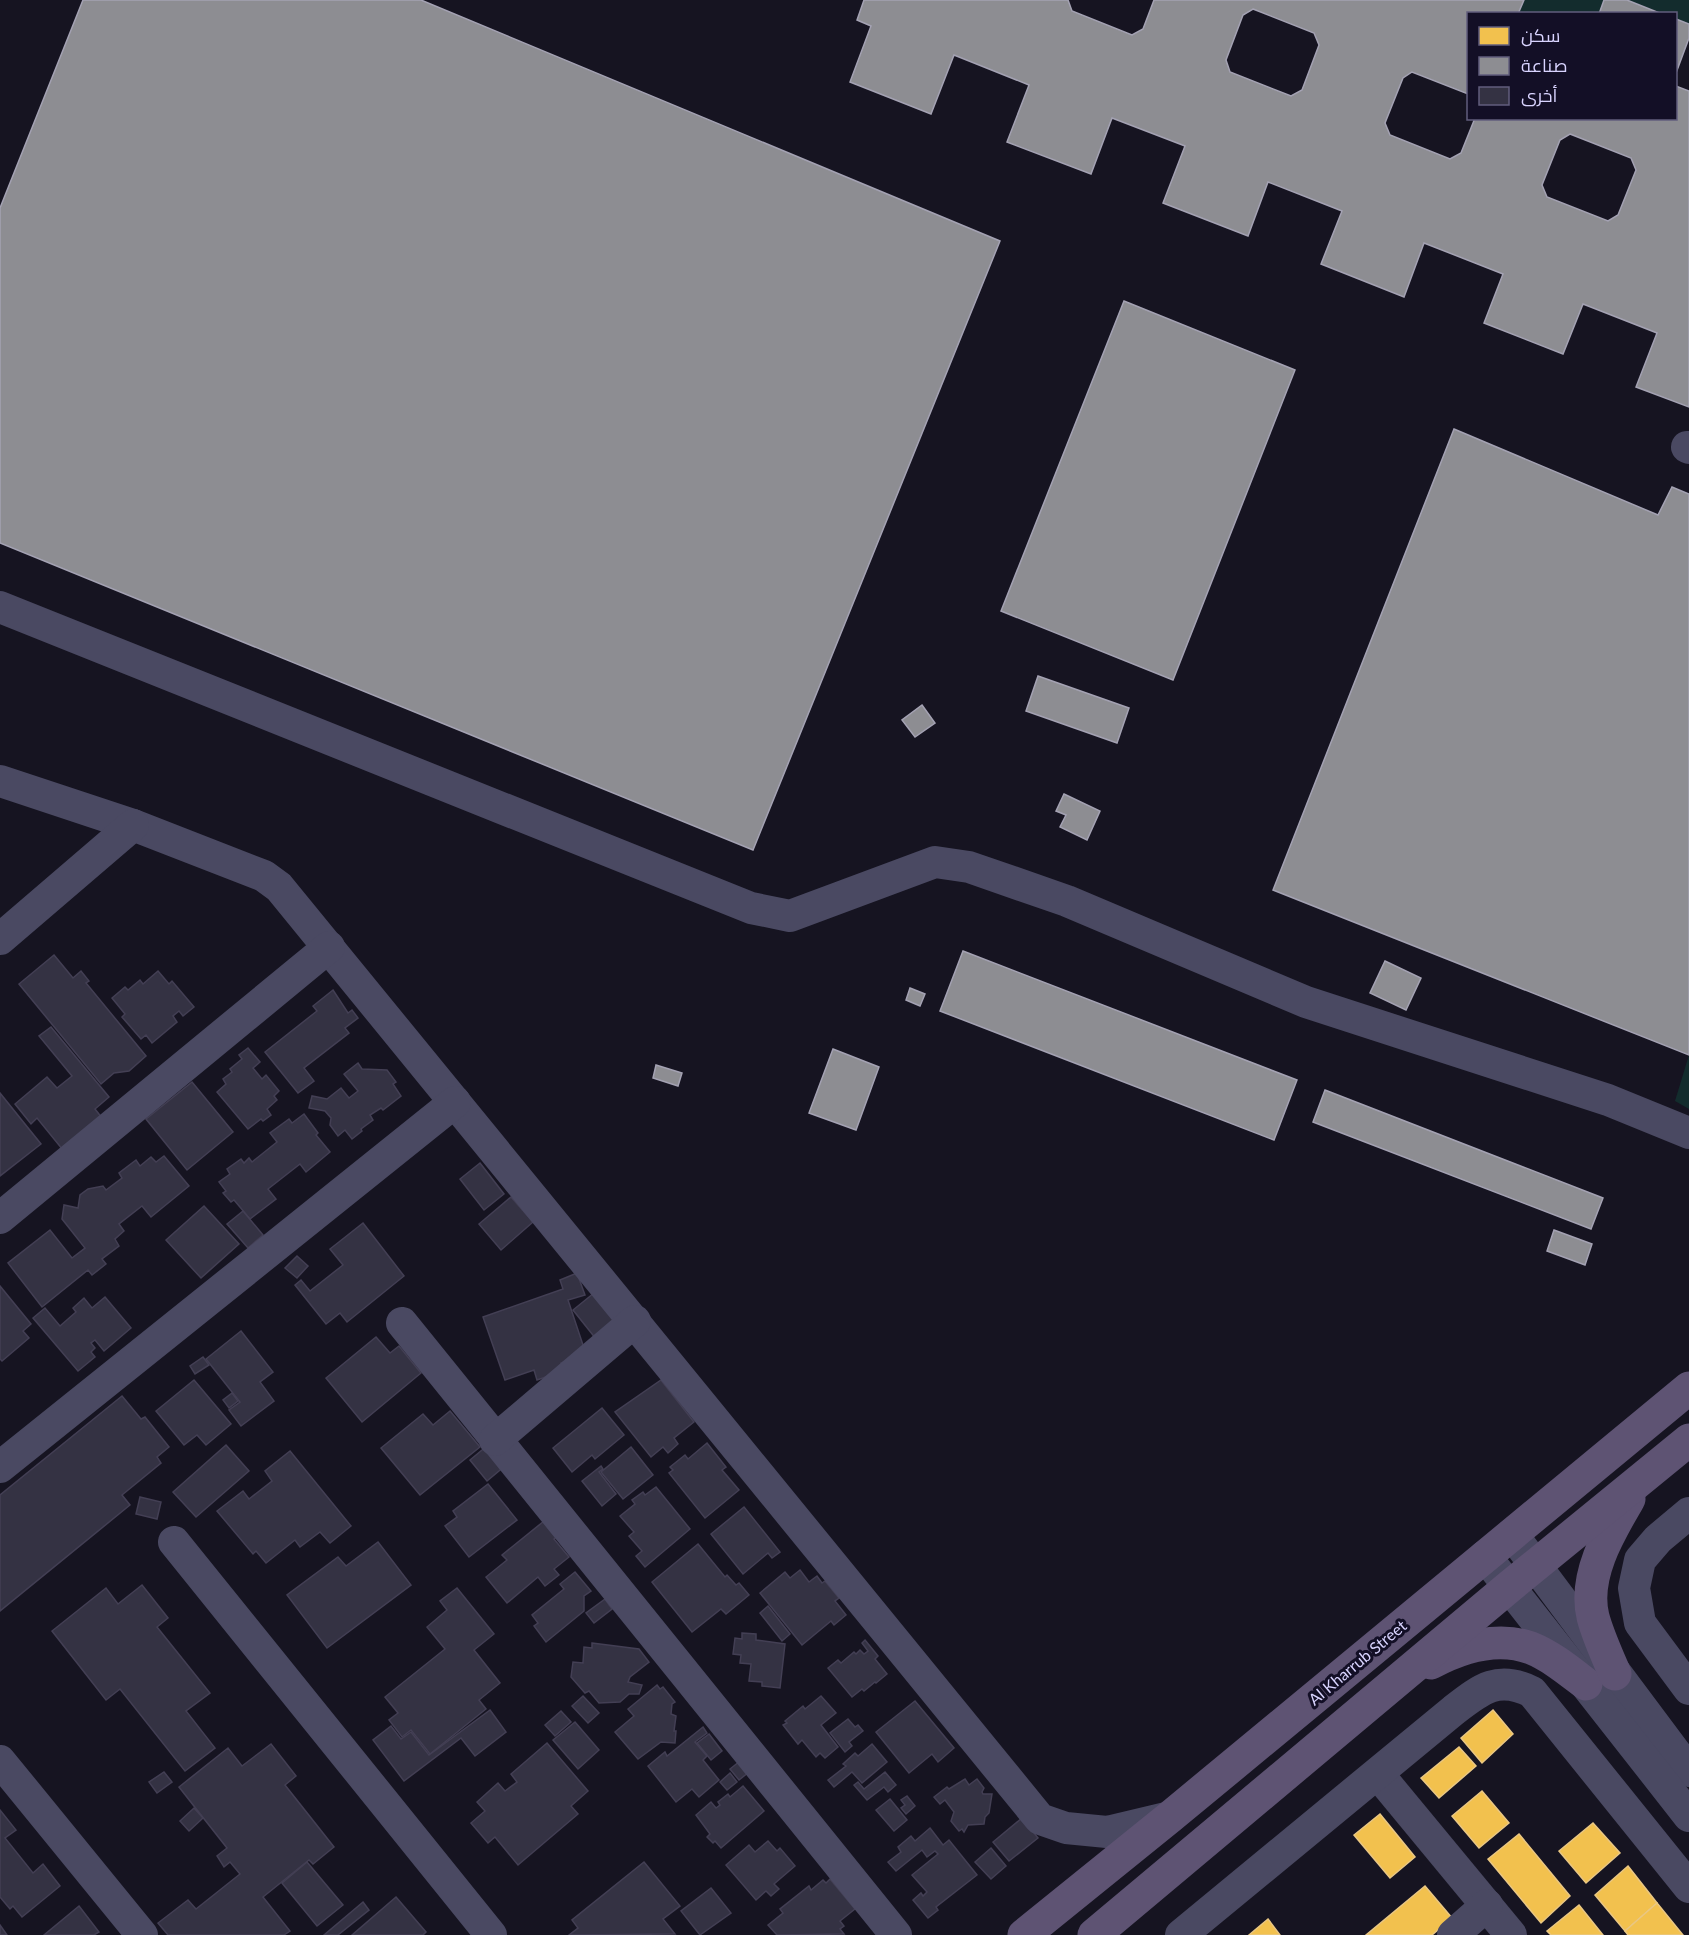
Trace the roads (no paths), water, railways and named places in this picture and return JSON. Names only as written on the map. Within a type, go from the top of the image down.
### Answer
[{"type":"main road","name":"Al Kharrub Street","points":[[1024,1935],[1689,1388]]},
{"type":"main road","points":[[1094,1935],[1509,1587],[1689,1440]]},
{"type":"main road","points":[[1395,1682],[1442,1658],[1472,1647],[1499,1642],[1530,1648],[1559,1664],[1601,1679],[1593,1615],[1592,1587],[1596,1563],[1607,1536],[1643,1479]]},
{"type":"street","points":[[0,607],[751,908],[790,916],[935,862],[969,867],[1067,901],[1306,1002],[1608,1100],[1689,1133]]},
{"type":"street","points":[[0,781],[133,825],[264,876],[279,887],[1040,1819],[1066,1828],[1107,1832],[1170,1817]]},
{"type":"street","points":[[0,939],[133,825]]},
{"type":"street","points":[[0,1218],[329,948]]},
{"type":"street","points":[[0,1467],[455,1102]]},
{"type":"street","points":[[495,1440],[635,1321]]},
{"type":"street","points":[[402,1323],[896,1935]]},
{"type":"street","points":[[1689,1513],[1658,1539],[1640,1560],[1634,1588],[1640,1623],[1689,1689]]},
{"type":"street","points":[[1512,1534],[1537,1566],[1601,1679],[1689,1815]]},
{"type":"street","points":[[174,1542],[491,1935]]},
{"type":"street","points":[[1485,1556],[1509,1587],[1689,1771]]},
{"type":"street","points":[[1181,1935],[1475,1694],[1495,1684],[1521,1686],[1532,1692],[1689,1887]]},
{"type":"street","points":[[0,1761],[142,1935]]},
{"type":"street","points":[[1378,1774],[1511,1935]]},
{"type":"street","points":[[1453,1935],[1486,1905]]}]
